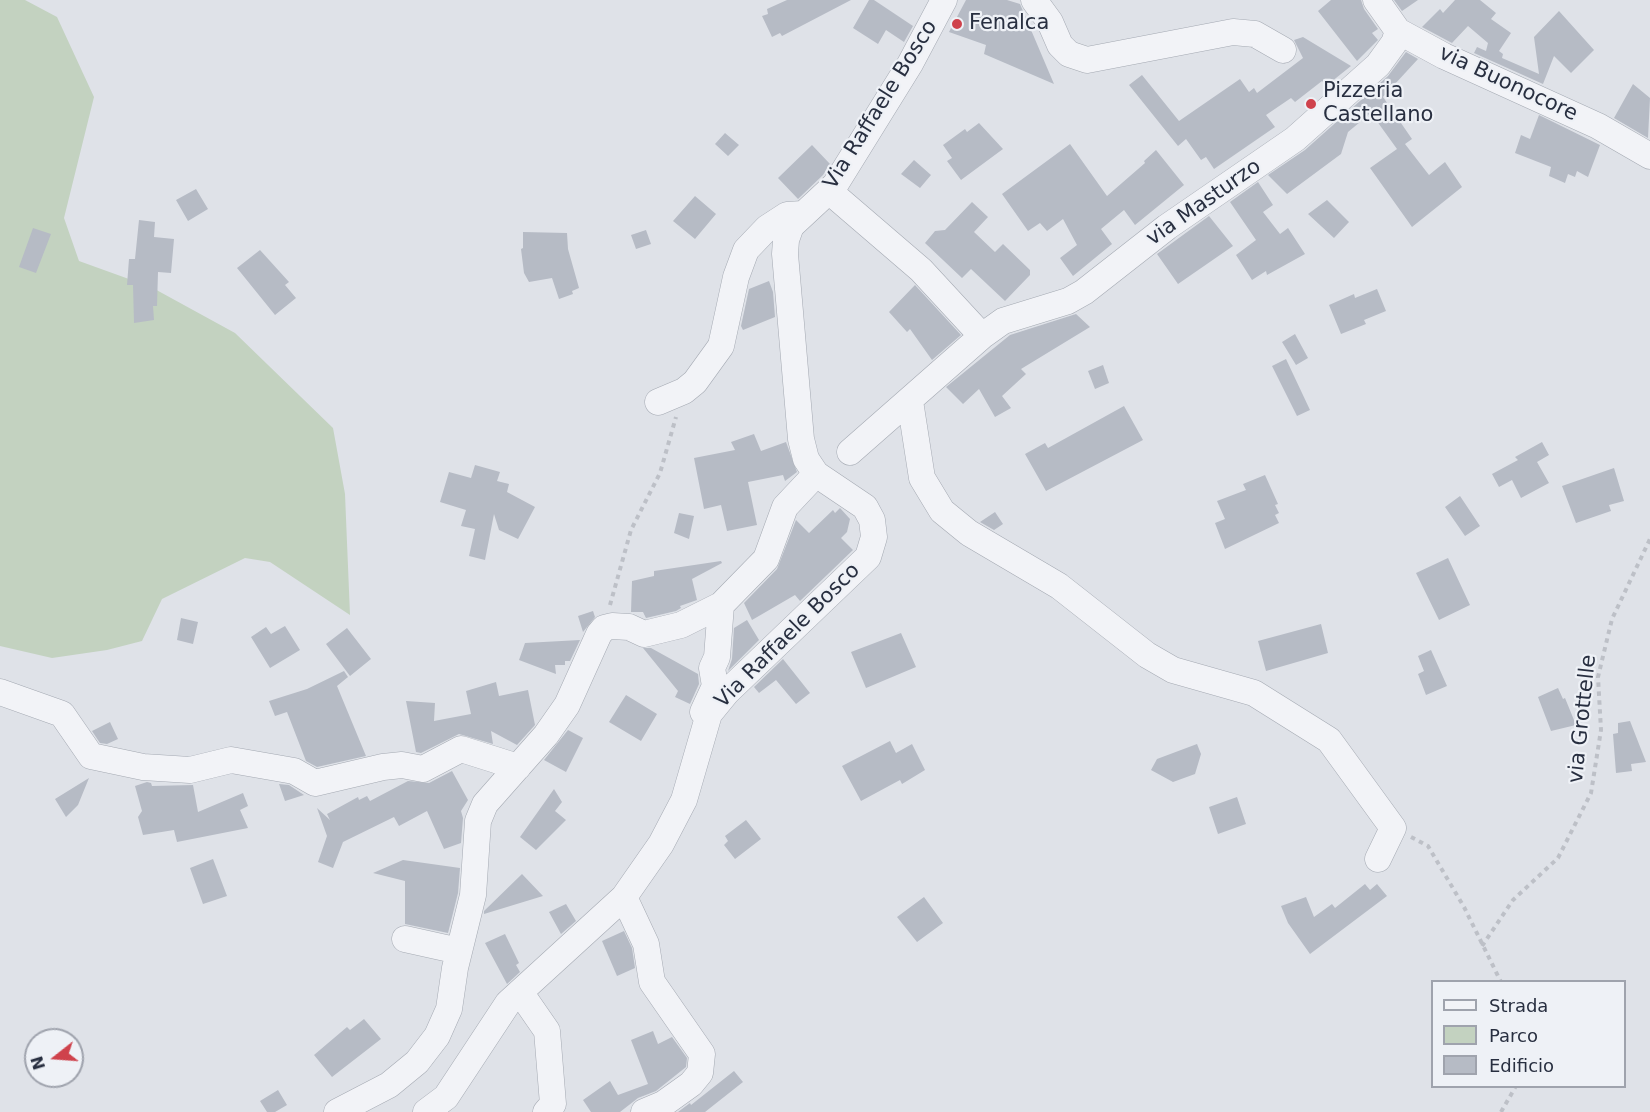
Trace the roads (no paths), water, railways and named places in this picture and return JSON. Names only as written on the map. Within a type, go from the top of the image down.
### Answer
[{"type":"street","name":"Via Raffaele Bosco","points":[[426,1112],[446,1097],[508,1003],[624,897],[662,844],[684,800],[709,714],[727,692],[868,556],[874,537],[872,520],[865,507],[816,474],[806,459],[801,439],[784,254],[791,226],[830,191],[910,64],[944,0]]},
{"type":"street","points":[[1034,0],[1050,22],[1060,45],[1069,54],[1088,60],[1233,32],[1255,34],[1283,50]]},
{"type":"street","name":"via Buonocore","points":[[1376,0],[1398,31],[1444,56],[1598,126],[1650,156]]},
{"type":"street","name":"via Masturzo","points":[[850,452],[982,336],[1004,321],[1068,301],[1084,292],[1167,227],[1295,139],[1378,65],[1395,43],[1398,31]]},
{"type":"street","points":[[830,191],[921,270],[982,336]]},
{"type":"street","points":[[658,402],[684,391],[695,382],[721,346],[731,309],[736,277],[747,250],[766,228],[787,215],[804,214]]},
{"type":"street","points":[[910,401],[922,478],[942,511],[969,533],[1059,586],[1147,655],[1173,670],[1254,693],[1329,740],[1393,828],[1378,859]]},
{"type":"street","points":[[337,1112],[389,1085],[417,1062],[437,1036],[449,1009],[474,884],[478,821],[485,804],[546,735],[567,705],[582,667],[604,628],[629,627],[644,634],[681,625],[721,605],[766,559],[785,507],[816,474]]},
{"type":"street","points":[[684,800],[687,765],[700,717],[715,686],[712,668],[717,657],[721,605]]},
{"type":"street","points":[[0,692],[62,714],[91,756],[143,767],[190,770],[231,760],[294,771],[315,783],[383,767],[402,765],[423,769],[461,749],[518,767]]},
{"type":"street","points":[[624,897],[646,944],[652,982],[702,1054],[700,1073],[691,1084],[663,1104],[644,1112]]},
{"type":"street","points":[[405,939],[459,951]]},
{"type":"street","points":[[520,992],[547,1031],[553,1109]]},
{"type":"place","name":"Fenalca","points":[[957,24]]},
{"type":"place","name":"Pizzeria Castellano","points":[[1311,104]]}]
